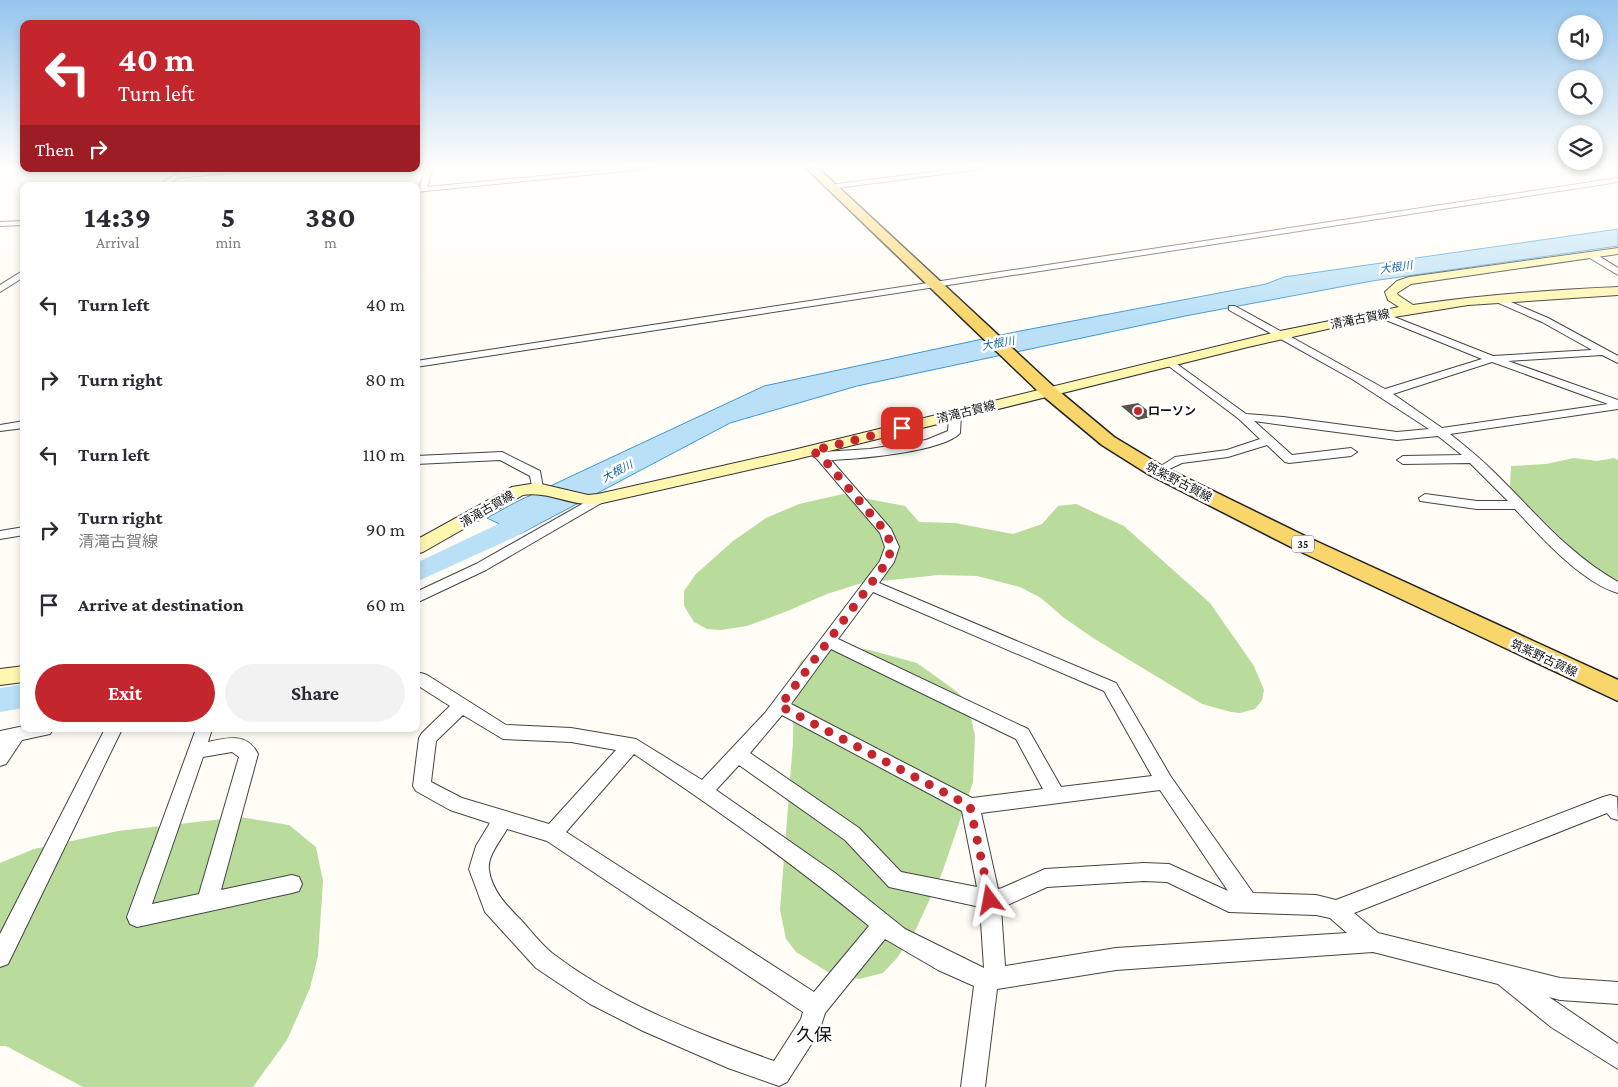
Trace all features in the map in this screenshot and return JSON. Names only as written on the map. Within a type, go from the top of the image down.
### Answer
[{"type":"main road","name":"筑紫野古賀線","points":[[870,219],[1108,441],[1155,470],[1310,547],[1618,691]]},
{"type":"main road","name":"清滝古賀線","points":[[1410,309],[1392,297],[1391,292],[1401,284],[1618,251]]},
{"type":"main road","name":"清滝古賀線","points":[[420,546],[518,491],[541,489],[593,499],[816,454],[955,414],[1054,389],[1379,314],[1498,299],[1616,292]]},
{"type":"main road","name":"筑紫野古賀線","points":[[1054,389],[1118,437],[1167,466],[1317,539],[1618,678]]},
{"type":"main road","points":[[0,677],[20,674]]},
{"type":"street","points":[[420,363],[1363,219]]},
{"type":"street","points":[[0,224],[20,223]]},
{"type":"street","points":[[1591,255],[1618,272]]},
{"type":"street","points":[[0,289],[20,276]]},
{"type":"street","points":[[1498,299],[1545,320],[1618,360]]},
{"type":"street","points":[[1232,308],[1384,393],[1439,432],[1472,459],[1569,556],[1601,580],[1618,588]]},
{"type":"street","points":[[1379,314],[1492,359],[1618,405]]},
{"type":"street","points":[[1384,393],[1492,359],[1603,352]]},
{"type":"street","points":[[1170,362],[1243,418],[1289,459],[1351,452]]},
{"type":"street","points":[[1243,418],[1283,420],[1397,436],[1439,432],[1618,405]]},
{"type":"street","points":[[816,454],[839,457],[938,441],[954,433],[955,414]]},
{"type":"street","points":[[0,428],[20,425]]},
{"type":"street","points":[[1167,466],[1179,460],[1228,453],[1267,441]]},
{"type":"street","points":[[704,791],[737,754],[759,734],[870,586],[887,562],[892,547],[886,532],[816,454]]},
{"type":"street","points":[[420,460],[502,456],[536,474],[541,489]]},
{"type":"street","points":[[1403,460],[1472,459]]},
{"type":"street","points":[[1425,498],[1477,505],[1518,505]]},
{"type":"street","points":[[420,596],[481,567],[593,499]]},
{"type":"street","points":[[0,535],[20,532]]},
{"type":"street","points":[[870,586],[1110,687],[1165,782],[1248,903]]},
{"type":"street","points":[[828,641],[1022,734],[1056,795]]},
{"type":"street","points":[[420,680],[503,732],[571,735],[636,746],[704,791],[828,880],[898,936],[946,962],[990,979],[1116,959],[1373,942],[1560,989],[1618,993]]},
{"type":"street","points":[[462,705],[428,738],[422,786],[458,804],[553,834],[816,1007]]},
{"type":"street","points":[[780,706],[970,806],[1165,782]]},
{"type":"street","points":[[0,758],[8,737],[30,732]]},
{"type":"street","points":[[0,956],[112,732]]},
{"type":"street","points":[[203,732],[136,917],[292,884]]},
{"type":"street","points":[[196,751],[235,744],[249,754],[207,902]]},
{"type":"street","points":[[553,834],[630,745]]},
{"type":"street","points":[[737,754],[852,834],[896,880],[990,900],[1004,898],[1044,878],[1092,874],[1169,873],[1229,902],[1316,905],[1336,910],[1373,942]]},
{"type":"street","points":[[1336,910],[1610,803],[1618,812]]},
{"type":"street","points":[[970,806],[990,900],[990,979],[974,1087]]},
{"type":"street","points":[[503,819],[483,852],[479,869],[492,905],[544,960],[598,996],[651,1023],[728,1056],[779,1074],[810,1024],[816,1007],[884,924]]},
{"type":"street","points":[[1501,974],[1559,1019],[1618,1057]]},
{"type":"green space","points":[[1574,458],[1597,461],[1614,458],[1618,460],[1618,580],[1605,575],[1579,555],[1510,488],[1511,466],[1546,464]]},
{"type":"green space","points":[[843,494],[905,506],[919,522],[955,523],[1013,534],[1042,524],[1058,506],[1076,504],[1124,526],[1210,603],[1254,666],[1264,690],[1262,700],[1255,709],[1240,713],[1202,704],[1093,638],[1063,617],[1041,598],[1020,587],[977,576],[939,575],[862,583],[827,594],[747,626],[721,630],[707,629],[694,622],[684,606],[684,591],[696,574],[733,541],[766,518],[799,504]]},
{"type":"green space","points":[[833,649],[866,649],[917,663],[964,699],[970,712],[975,736],[973,782],[942,873],[915,931],[897,958],[883,973],[859,979],[831,974],[796,952],[786,939],[780,910],[793,742],[794,674],[801,661],[809,655]]},
{"type":"green space","points":[[240,817],[289,825],[316,847],[323,881],[318,956],[310,988],[287,1040],[253,1087],[83,1087],[6,1046],[0,1046],[0,863],[34,849],[118,831]]},
{"type":"water","points":[[1618,229],[1618,246],[1372,281],[1185,316],[857,386],[730,423],[520,534],[487,518],[516,502],[764,386],[1015,332],[1266,284],[1284,277]]},
{"type":"building","name":"ローソン","points":[[1138,403],[1155,416],[1138,420],[1121,406]]},
{"type":"waterway","name":"大根川","points":[[420,571],[540,513]]},
{"type":"waterway","name":"大根川","points":[[0,700],[20,697]]},
{"type":"place","name":"ローソン","points":[[1138,411]]},
{"type":"district","name":"久保","points":[[814,1035]]},
{"type":"route","points":[[902,428],[812,451],[821,456],[886,532],[892,547],[887,562],[780,706],[970,806],[990,900]]}]
